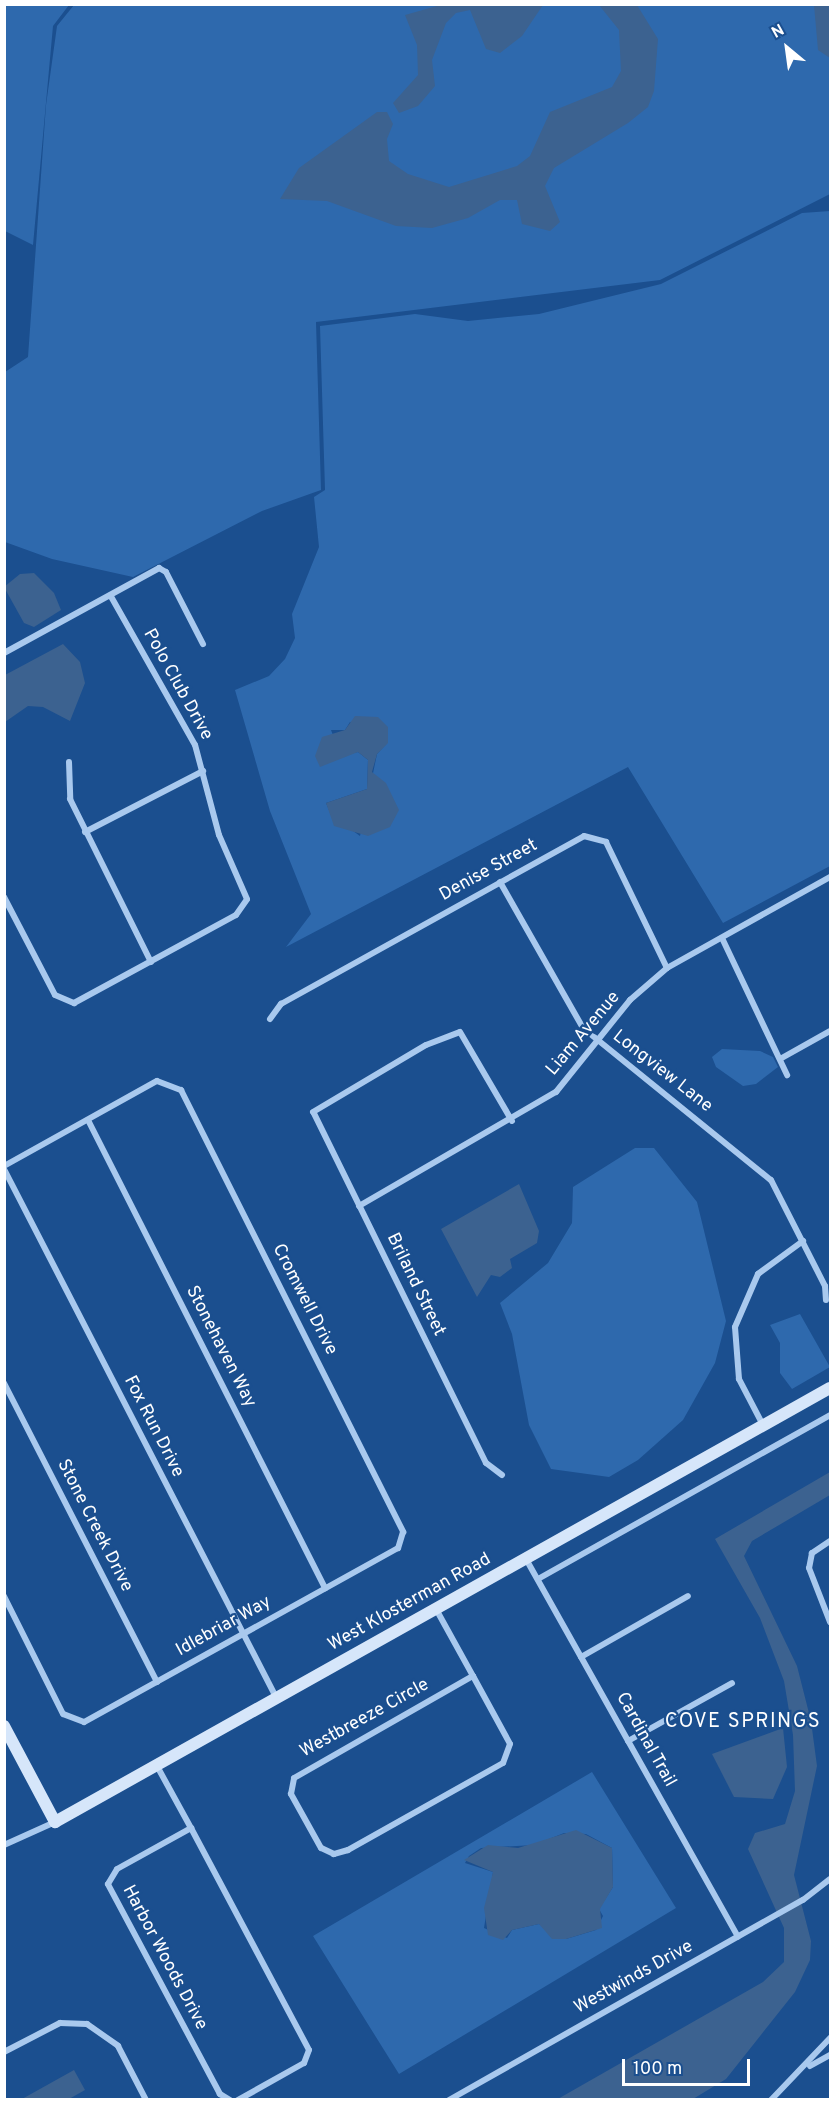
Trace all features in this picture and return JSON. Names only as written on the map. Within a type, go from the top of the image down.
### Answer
[{"type":"street","points":[[4,653],[110,595],[164,569],[203,644]]},
{"type":"street","name":"Polo Club Drive","points":[[110,595],[186,728],[203,771],[219,835],[248,894],[236,915],[151,962]]},
{"type":"street","points":[[4,897],[55,995],[78,1002],[151,962],[85,832],[68,793],[69,762]]},
{"type":"street","points":[[85,832],[203,771]]},
{"type":"street","name":"Denise Street","points":[[270,1019],[281,1004],[580,837],[602,839],[667,968]]},
{"type":"street","name":"Liam Avenue","points":[[359,1206],[512,1120],[556,1092],[630,1000],[667,968],[831,877]]},
{"type":"street","name":"Longview Lane","points":[[500,882],[578,1020],[598,1041],[765,1173],[825,1286],[826,1300]]},
{"type":"street","points":[[722,938],[787,1075]]},
{"type":"street","points":[[780,1059],[831,1030]]},
{"type":"street","name":"Briland Street","points":[[502,1475],[486,1463],[359,1206],[315,1124],[313,1112],[320,1105],[433,1041],[460,1032],[512,1120]]},
{"type":"street","name":"Cromwell Drive","points":[[88,1120],[157,1081],[181,1090],[401,1523],[398,1548]]},
{"type":"street","points":[[4,1167],[88,1120]]},
{"type":"street","name":"Stonehaven Way","points":[[88,1120],[325,1588]]},
{"type":"street","name":"Fox Run Drive","points":[[4,1167],[242,1635],[277,1698]]},
{"type":"street","points":[[763,1425],[739,1379],[737,1319],[758,1274],[803,1241]]},
{"type":"street","name":"Stone Creek Drive","points":[[4,1383],[157,1682]]},
{"type":"street","name":"West Klosterman Road","points":[[4,1845],[55,1822],[157,1766],[831,1388]]},
{"type":"street","points":[[537,1579],[831,1415]]},
{"type":"street","points":[[831,1541],[812,1553],[809,1568],[831,1622]]},
{"type":"street","name":"Idlebriar Way","points":[[4,1596],[63,1714],[84,1722],[398,1548]]},
{"type":"street","name":"Cardinal Trail","points":[[526,1559],[738,1937]]},
{"type":"street","points":[[580,1657],[688,1596]]},
{"type":"street","points":[[436,1609],[473,1676]]},
{"type":"street","name":"Westbreeze Circle","points":[[473,1676],[508,1739],[508,1758],[348,1850],[334,1854],[321,1848],[291,1794],[294,1778],[473,1676]]},
{"type":"street","points":[[628,1741],[732,1683]]},
{"type":"street","points":[[4,1726],[55,1822]]},
{"type":"street","points":[[157,1766],[309,2050],[304,2063],[238,2100]]},
{"type":"street","name":"Harbor Woods Drive","points":[[191,1828],[117,1869],[108,1884],[220,2094],[230,2100]]},
{"type":"street","name":"Westwinds Drive","points":[[448,2100],[774,1917],[803,1900],[831,1879]]},
{"type":"street","points":[[4,2052],[60,2023],[92,2026],[118,2046],[146,2100]]},
{"type":"street","points":[[771,2100],[804,2069],[831,2038]]},
{"type":"street","points":[[804,2069],[831,2055]]},
{"type":"shaded area","points":[[5,4],[69,5],[53,26],[33,245],[5,231]]},
{"type":"shaded area","points":[[444,4],[543,5],[522,36],[500,53],[486,49],[470,10],[456,13],[446,23],[432,60],[435,86],[418,106],[399,113],[393,103],[418,75],[417,45],[405,15]]},
{"type":"shaded area","points":[[74,5],[830,5],[830,194],[660,280],[316,322],[321,490],[262,511],[133,577],[52,559],[5,542],[5,372],[28,357],[46,105],[57,26]]},
{"type":"shaded area","points":[[599,5],[637,5],[658,39],[654,91],[648,107],[628,123],[554,168],[545,186],[560,222],[550,231],[522,224],[517,200],[500,200],[468,218],[432,228],[396,226],[327,201],[280,199],[299,168],[377,112],[387,112],[393,124],[387,139],[389,161],[408,174],[449,187],[517,166],[530,156],[550,112],[612,87],[621,71],[619,30]]},
{"type":"shaded area","points":[[814,5],[830,5],[830,58],[818,50]]},
{"type":"shaded area","points":[[830,211],[830,866],[723,923],[628,767],[286,947],[311,914],[270,811],[235,690],[269,676],[285,659],[295,638],[292,614],[319,547],[314,497],[325,490],[320,326],[415,314],[468,321],[539,314],[661,284],[802,213]],"holes":[[[350,722],[388,742],[377,754],[360,836],[331,815],[326,803],[367,789],[368,760],[358,752],[341,756],[331,730],[345,730]]]},
{"type":"shaded area","points":[[34,573],[54,593],[61,610],[34,627],[24,623],[4,587],[20,574]]},
{"type":"shaded area","points":[[63,644],[80,662],[85,683],[70,721],[43,707],[28,706],[5,722],[5,675]]},
{"type":"shaded area","points":[[355,716],[378,717],[388,727],[388,743],[377,754],[372,772],[386,783],[399,810],[390,827],[368,836],[334,826],[326,803],[367,789],[368,760],[358,752],[320,767],[315,756],[322,737],[345,730]]},
{"type":"shaded area","points":[[722,1049],[760,1051],[773,1057],[778,1067],[756,1084],[743,1086],[716,1067],[712,1057]]},
{"type":"shaded area","points":[[635,1148],[654,1148],[697,1202],[726,1321],[715,1363],[683,1420],[638,1460],[609,1477],[551,1469],[529,1425],[512,1334],[500,1303],[548,1263],[572,1223],[573,1187]]},
{"type":"shaded area","points":[[519,1184],[539,1231],[537,1243],[510,1259],[512,1268],[500,1277],[491,1275],[477,1297],[441,1229]]},
{"type":"shaded area","points":[[800,1314],[830,1367],[792,1389],[780,1373],[780,1343],[770,1325]]},
{"type":"shaded area","points":[[830,1472],[830,1495],[752,1541],[744,1556],[797,1666],[811,1721],[817,1766],[794,1875],[811,1941],[810,1960],[795,1992],[726,2079],[693,2099],[556,2100],[763,1982],[784,1962],[784,1928],[748,1849],[755,1833],[785,1824],[795,1791],[793,1735],[784,1681],[760,1618],[715,1539]]},
{"type":"shaded area","points":[[783,1728],[787,1767],[773,1799],[734,1797],[712,1754]]},
{"type":"shaded area","points":[[592,1772],[676,1908],[399,2074],[313,1936]],"holes":[[[564,1833],[586,1834],[612,1848],[613,1887],[599,1909],[603,1916],[596,1930],[566,1939],[539,1924],[512,1930],[507,1938],[484,1928],[493,1872],[465,1863],[469,1856],[481,1848],[534,1845]]]},
{"type":"shaded area","points":[[576,1830],[612,1848],[613,1887],[600,1909],[602,1928],[566,1939],[552,1939],[539,1924],[512,1930],[503,1940],[488,1935],[484,1908],[493,1872],[464,1860],[488,1845],[518,1848]]},
{"type":"shaded area","points":[[74,2070],[85,2090],[69,2099],[22,2099]]},
{"type":"district","name":"COVE SPRINGS","points":[[743,1722]]}]
